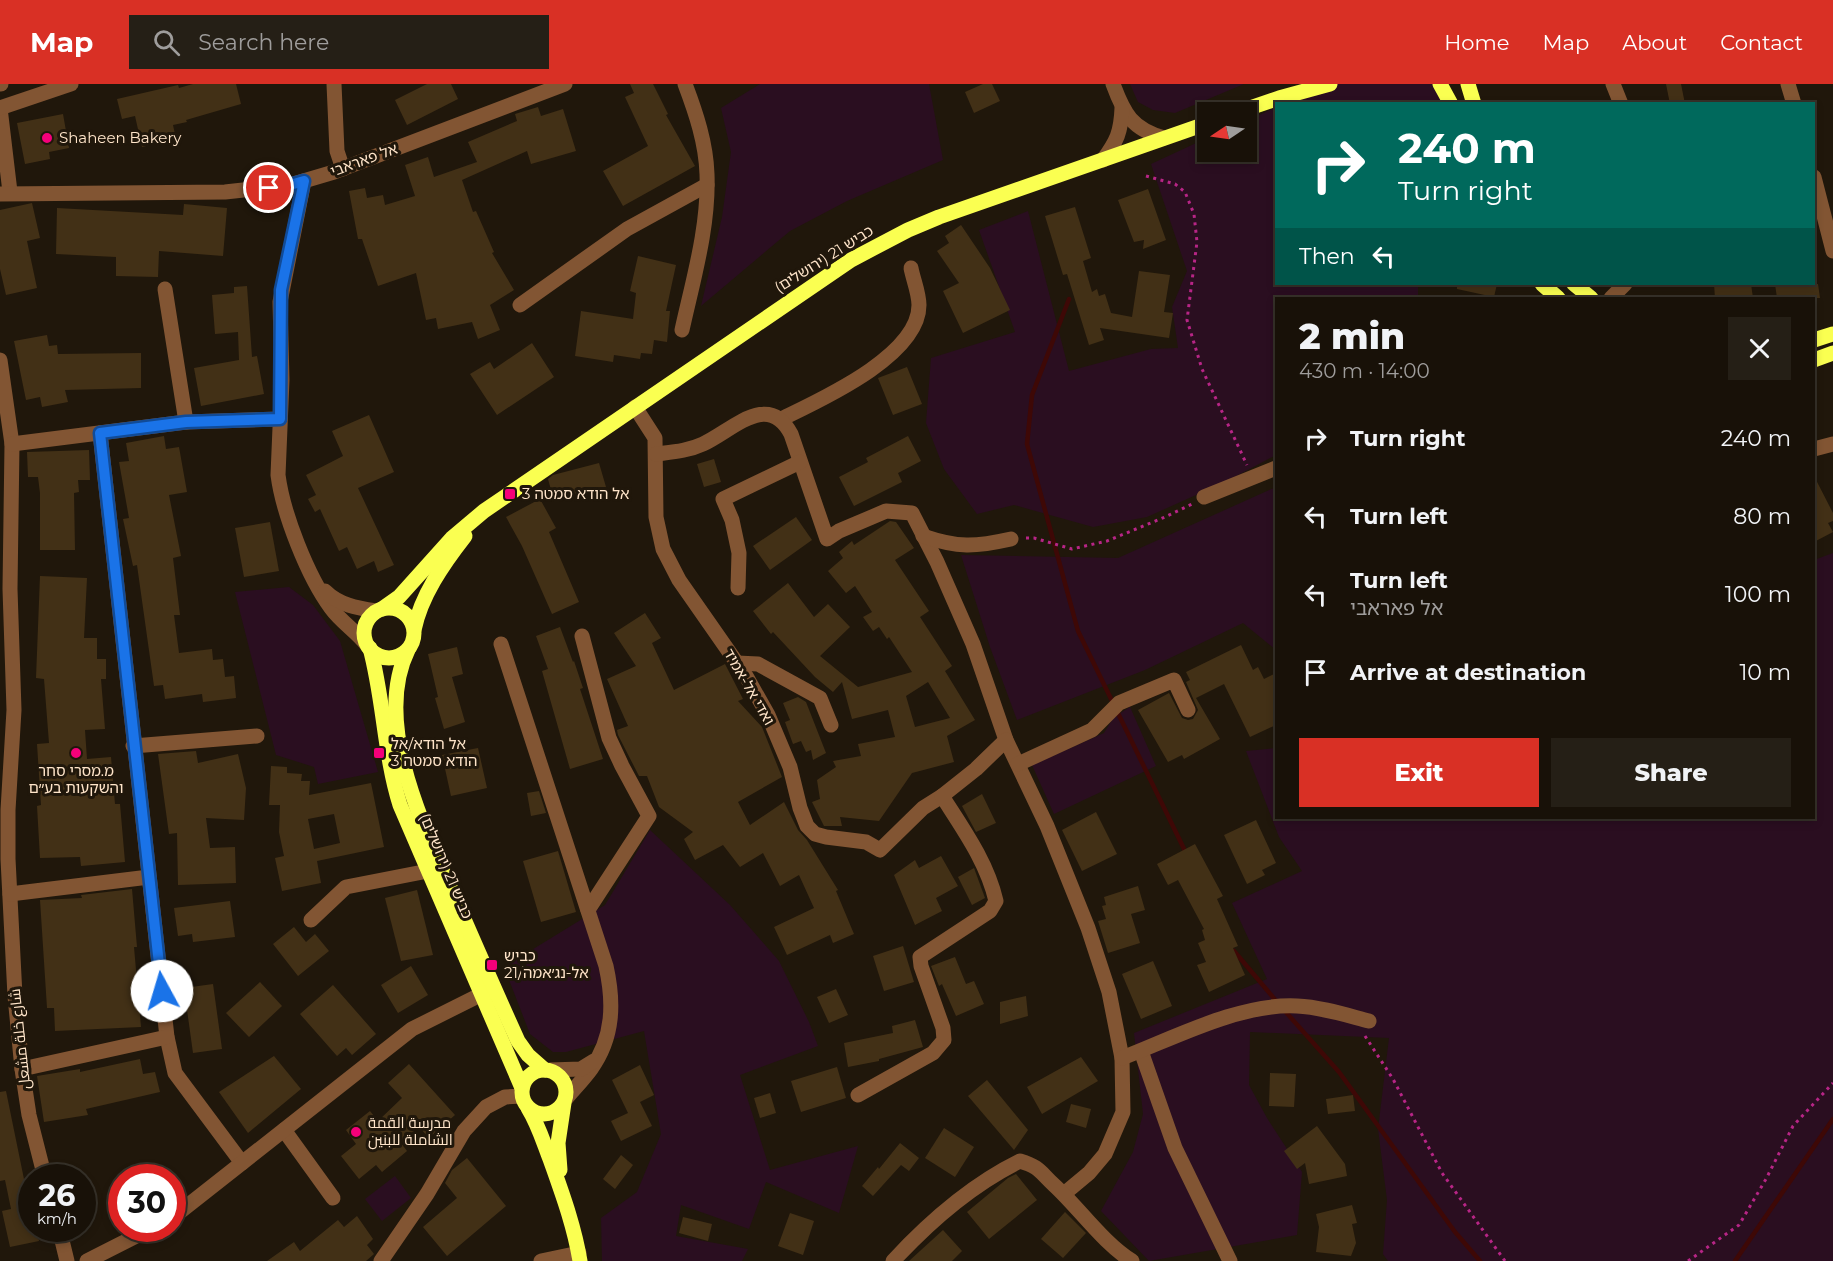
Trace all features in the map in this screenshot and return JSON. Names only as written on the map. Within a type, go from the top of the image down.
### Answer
[{"type":"main road","points":[[1279,98],[1312,84]]},
{"type":"main road","points":[[1257,106],[1330,84]]},
{"type":"main road","points":[[1440,84],[1450,102]]},
{"type":"main road","points":[[1468,84],[1473,102]]},
{"type":"main road","name":"כביש 21 (ירושלים)","points":[[379,610],[399,597],[464,527],[498,501],[838,268],[881,243],[939,217],[1197,127]]},
{"type":"main road","points":[[1543,285],[1556,297]]},
{"type":"main road","points":[[1575,285],[1590,297]]},
{"type":"main road","points":[[1815,340],[1833,334]]},
{"type":"main road","points":[[1815,360],[1833,353]]},
{"type":"main road","name":"כביש 21 (ירושלים)","points":[[414,630],[421,606],[444,565],[472,528],[498,501]]},
{"type":"main road","points":[[388,607],[401,610],[408,616],[414,630],[412,644],[408,650],[400,656],[391,658],[382,657],[369,646],[364,635],[369,618],[379,610],[388,607]]},
{"type":"main road","name":"כביש 21 (ירושלים)","points":[[369,646],[381,699],[390,771],[400,806],[536,1121],[565,1199],[582,1258]]},
{"type":"main road","name":"כביש 21 (ירושלים)","points":[[408,650],[399,672],[396,695],[400,747],[413,801],[518,1041],[536,1064],[547,1070]]},
{"type":"main road","points":[[547,1070],[558,1075],[564,1083],[566,1094],[564,1102],[557,1111],[539,1114],[524,1097],[524,1082],[530,1075],[547,1070]]},
{"type":"main road","name":"כביש 21 (ירושלים)","points":[[564,1102],[558,1153],[565,1199]]},
{"type":"street","points":[[5,193],[0,108],[70,84]]},
{"type":"street","points":[[334,84],[338,151],[343,169]]},
{"type":"street","points":[[682,330],[705,215],[707,185],[703,144],[697,115],[685,84]]},
{"type":"street","points":[[1113,84],[1122,108],[1129,118],[1143,131],[1164,138]]},
{"type":"street","points":[[1613,84],[1620,102]]},
{"type":"street","points":[[1788,84],[1793,102]]},
{"type":"street","name":"אל פאראבי","points":[[5,193],[225,192],[290,185],[343,169],[555,86]]},
{"type":"street","points":[[1103,159],[1117,140],[1122,108]]},
{"type":"street","points":[[304,181],[281,290],[278,475],[280,491],[290,524],[312,575],[332,609],[369,646]]},
{"type":"street","points":[[1815,184],[1818,207],[1833,245]]},
{"type":"street","points":[[520,305],[627,229],[707,185]]},
{"type":"street","points":[[781,419],[840,390],[883,362],[902,342],[914,324],[919,305],[911,268]]},
{"type":"street","points":[[1612,297],[1624,285]]},
{"type":"street","points":[[165,289],[186,422]]},
{"type":"street","name":"شارع خلة مشعل","points":[[0,360],[12,444],[10,590],[14,710],[4,860],[10,894],[15,996],[22,1069],[29,1115],[41,1164]]},
{"type":"street","name":"ואדי אל-אמיד","points":[[635,407],[655,438],[656,517],[663,549],[679,580],[737,663],[768,715],[790,767],[807,826],[815,834],[866,842],[880,849],[923,808],[942,796]]},
{"type":"street","points":[[656,454],[700,446],[746,420],[770,414],[781,419],[790,434],[827,539],[839,531],[886,511],[912,513],[937,562],[973,644],[1006,740],[1047,826],[1088,928],[1109,992],[1122,1058],[1123,1112],[1105,1154],[1089,1173],[1065,1193]]},
{"type":"street","points":[[12,444],[186,422],[280,419]]},
{"type":"street","points":[[100,433],[167,1037],[175,1073],[242,1163]]},
{"type":"street","points":[[1815,449],[1833,444]]},
{"type":"street","points":[[738,588],[739,552],[732,520],[723,499],[800,462]]},
{"type":"street","points":[[1204,497],[1275,468]]},
{"type":"street","points":[[923,536],[965,546],[1011,538]]},
{"type":"street","points":[[312,575],[324,591],[337,601],[357,609],[379,610]]},
{"type":"street","points":[[582,636],[609,738],[649,816],[588,910]]},
{"type":"street","points":[[501,644],[606,966],[612,1000],[609,1033],[602,1051],[593,1067],[564,1102]]},
{"type":"street","points":[[737,663],[758,664],[820,698],[831,725]]},
{"type":"street","points":[[1018,764],[1092,730],[1119,703],[1174,680],[1188,710]]},
{"type":"street","points":[[133,746],[257,736]]},
{"type":"street","points":[[858,1095],[933,1053],[944,1040],[943,1028],[921,966],[920,957],[990,912],[996,901],[993,886],[976,851],[942,796],[976,769],[1006,740]]},
{"type":"street","points":[[310,920],[346,887],[428,871]]},
{"type":"street","points":[[10,894],[148,876]]},
{"type":"street","points":[[186,1207],[412,1029],[482,994]]},
{"type":"street","points":[[1122,1058],[1230,1015],[1261,1008],[1296,1006],[1369,1021]]},
{"type":"street","points":[[22,1069],[167,1037]]},
{"type":"street","points":[[547,1070],[581,1069],[592,1063],[602,1051]]},
{"type":"street","points":[[1141,1051],[1175,1148],[1230,1261]]},
{"type":"street","points":[[381,1261],[427,1194],[464,1131],[486,1107],[505,1097],[524,1097]]},
{"type":"street","points":[[284,1130],[333,1198]]},
{"type":"street","points":[[893,1261],[947,1208],[996,1173],[1020,1161],[1035,1165],[1065,1193],[1120,1254],[1132,1261]]},
{"type":"street","points":[[63,1242],[68,1261]]},
{"type":"street","points":[[87,1261],[124,1242]]},
{"type":"street","points":[[541,1261],[582,1258]]},
{"type":"path","points":[[1146,176],[1175,184],[1185,192],[1194,214],[1197,242],[1187,320],[1202,369],[1253,477]]},
{"type":"path","points":[[1011,538],[1034,538],[1072,549],[1107,541],[1166,517],[1204,497]]},
{"type":"path","points":[[1352,1017],[1394,1078],[1442,1173],[1505,1261]]},
{"type":"path","points":[[1688,1261],[1739,1225],[1766,1179],[1792,1126],[1833,1083]]},
{"type":"shaded area","points":[[760,84],[929,84],[943,160],[847,201],[790,231],[701,306],[722,217],[731,152],[721,108]]},
{"type":"shaded area","points":[[1130,84],[1244,84],[1175,113],[1153,110],[1138,102]]},
{"type":"shaded area","points":[[1327,84],[1440,84],[1448,102],[1289,102]]},
{"type":"shaded area","points":[[1275,107],[1275,285],[1418,285],[1418,297],[1275,297],[1275,456],[1225,482],[1147,517],[1093,527],[1014,505],[977,514],[944,469],[926,423],[931,358],[1015,332],[979,230],[1028,211],[1069,371],[1151,349],[1178,348],[1172,307],[1187,271],[1151,164],[1197,143],[1197,162],[1257,162],[1257,116]]},
{"type":"shaded area","points":[[1275,487],[1275,649],[1243,623],[1145,670],[1017,720],[990,647],[961,555],[1118,558]]},
{"type":"shaded area","points":[[1833,553],[1833,1261],[1388,1261],[1383,1254],[1387,1200],[1378,1129],[1389,1038],[1250,1032],[1249,1085],[1302,1172],[1297,1235],[1149,1261],[1101,1211],[1133,1152],[1143,1114],[1134,1033],[1267,979],[1232,903],[1302,871],[1279,837],[1246,751],[1275,748],[1275,819],[1815,819],[1815,560]]},
{"type":"shaded area","points":[[289,587],[313,605],[340,641],[378,772],[318,784],[314,767],[276,755],[235,592]]},
{"type":"shaded area","points":[[1130,707],[1156,766],[1054,814],[1032,765],[1104,733],[1114,717]]},
{"type":"shaded area","points":[[650,830],[730,905],[779,961],[809,1022],[818,1046],[740,1075],[770,1170],[858,1146],[839,1213],[766,1182],[749,1229],[681,1205],[676,1236],[748,1249],[742,1261],[602,1261],[601,1218],[637,1192],[661,1134],[644,1031],[566,1052],[553,1052],[530,1034],[504,967],[605,905]]},
{"type":"shaded area","points":[[395,1176],[411,1198],[382,1221],[365,1199]]},
{"type":"building","points":[[193,84],[236,84],[241,104],[173,125],[176,139],[142,147],[135,116],[122,119],[117,99],[178,85],[179,88]]},
{"type":"building","points":[[427,84],[451,84],[458,99],[407,125],[395,100]]},
{"type":"building","points":[[630,84],[653,84],[668,114],[666,115],[695,166],[623,206],[603,171],[648,146],[625,97],[634,93]]},
{"type":"building","points":[[983,84],[992,84],[1000,101],[974,113],[965,92]]},
{"type":"building","points":[[1666,84],[1681,84],[1685,102],[1670,102]]},
{"type":"building","points":[[538,107],[541,116],[563,109],[576,151],[531,164],[527,151],[462,180],[473,212],[476,211],[494,252],[492,253],[514,290],[490,305],[500,330],[478,339],[472,322],[438,329],[436,318],[426,320],[416,273],[378,286],[362,239],[358,239],[349,191],[365,188],[367,198],[383,195],[385,205],[415,196],[405,165],[428,157],[434,177],[477,162],[468,142],[517,121],[515,114]]},
{"type":"building","points":[[63,114],[69,148],[49,152],[50,159],[25,164],[17,123]]},
{"type":"building","points":[[1148,189],[1166,240],[1143,249],[1144,240],[1134,242],[1118,200]]},
{"type":"building","points":[[32,203],[40,238],[27,241],[37,288],[6,295],[0,269],[0,210]]},
{"type":"building","points":[[184,204],[227,208],[223,256],[159,251],[158,277],[116,276],[116,257],[56,254],[57,208],[183,215]]},
{"type":"building","points":[[1075,207],[1091,258],[1083,261],[1092,292],[1097,289],[1099,296],[1105,294],[1111,313],[1132,317],[1139,271],[1170,275],[1164,312],[1173,313],[1169,338],[1100,328],[1104,340],[1089,345],[1067,274],[1063,275],[1045,216]]},
{"type":"building","points":[[961,225],[990,268],[1010,310],[963,333],[943,291],[959,283],[937,251],[949,243],[945,236]]},
{"type":"building","points":[[638,256],[676,265],[666,311],[670,311],[667,342],[654,340],[652,354],[641,353],[640,359],[614,355],[613,362],[575,356],[581,311],[633,319],[636,293],[630,291]]},
{"type":"building","points":[[1818,284],[1820,298],[1815,297],[1777,297],[1775,285]]},
{"type":"building","points":[[1457,285],[1497,285],[1494,297],[1457,289]]},
{"type":"building","points":[[1714,285],[1751,285],[1753,297],[1715,297]]},
{"type":"building","points":[[247,286],[252,357],[257,356],[264,394],[201,406],[194,368],[239,360],[238,332],[215,334],[212,295],[234,293],[234,287]]},
{"type":"building","points":[[47,335],[49,346],[57,345],[58,354],[141,353],[141,388],[65,390],[68,402],[42,407],[40,397],[26,400],[14,341]]},
{"type":"building","points":[[532,343],[554,377],[497,415],[470,374],[490,362],[494,369]]},
{"type":"building","points":[[907,367],[922,404],[893,415],[878,378]]},
{"type":"building","points":[[369,415],[394,472],[358,488],[394,565],[378,572],[374,561],[357,569],[347,547],[339,551],[320,509],[315,512],[308,499],[316,495],[306,475],[343,456],[332,431]]},
{"type":"building","points":[[164,436],[166,449],[179,447],[187,492],[169,495],[181,556],[173,558],[180,615],[174,615],[179,653],[212,649],[213,660],[223,659],[225,677],[234,676],[236,698],[203,702],[202,694],[165,699],[163,685],[154,686],[137,565],[133,566],[123,519],[129,518],[119,462],[129,461],[126,443]]},
{"type":"building","points":[[908,436],[921,461],[898,473],[902,482],[854,506],[839,477],[868,462],[866,458]]},
{"type":"building","points":[[89,450],[90,480],[78,480],[79,492],[74,493],[75,550],[40,550],[38,477],[28,477],[27,452]]},
{"type":"building","points":[[714,459],[721,482],[704,487],[697,464]]},
{"type":"building","points":[[599,463],[606,487],[554,501],[548,479],[553,475]]},
{"type":"building","points":[[1815,478],[1833,513],[1833,521],[1828,523],[1833,532],[1815,541]]},
{"type":"building","points":[[540,499],[556,528],[549,532],[579,602],[552,614],[522,546],[506,517]]},
{"type":"building","points":[[796,517],[812,540],[770,570],[753,546]]},
{"type":"building","points":[[890,521],[896,522],[914,548],[895,560],[929,611],[920,617],[952,666],[945,671],[975,720],[947,736],[954,762],[912,773],[879,821],[840,817],[842,826],[824,826],[812,802],[820,799],[817,780],[836,767],[833,761],[861,756],[858,744],[895,737],[888,710],[852,719],[842,682],[833,692],[815,677],[773,632],[771,634],[753,611],[788,583],[814,617],[828,604],[850,627],[820,656],[858,687],[912,672],[889,637],[887,639],[879,627],[873,631],[863,617],[872,612],[855,586],[846,593],[828,571],[843,558],[839,552],[852,541],[854,545]],"holes":[[[928,682],[950,718],[915,727],[906,696]]]},
{"type":"building","points":[[270,522],[279,571],[244,577],[235,528]]},
{"type":"building","points":[[40,576],[87,578],[84,638],[97,638],[97,659],[106,659],[106,679],[101,679],[105,729],[85,730],[87,759],[111,757],[115,804],[120,804],[125,862],[81,866],[80,857],[40,858],[37,806],[41,805],[37,744],[49,743],[44,679],[36,678]]},
{"type":"building","points":[[645,613],[661,638],[652,643],[674,690],[725,664],[743,699],[738,701],[762,727],[782,777],[738,802],[750,825],[784,802],[798,830],[807,840],[838,890],[836,891],[854,934],[833,943],[830,935],[787,955],[774,927],[814,908],[799,875],[780,886],[763,853],[740,867],[723,845],[695,860],[684,839],[693,832],[659,807],[647,776],[639,776],[618,735],[617,730],[628,726],[607,679],[636,666],[614,633]]},
{"type":"building","points":[[560,627],[583,688],[580,689],[603,759],[570,769],[542,671],[548,669],[536,636]]},
{"type":"building","points":[[1241,645],[1253,670],[1258,667],[1264,679],[1275,674],[1275,725],[1250,737],[1224,684],[1196,698],[1220,739],[1184,759],[1182,755],[1168,762],[1138,710],[1169,693],[1182,718],[1193,719],[1198,710],[1186,682],[1190,680],[1186,672]]},
{"type":"building","points":[[457,647],[463,674],[452,677],[465,722],[444,729],[435,698],[438,697],[428,654]]},
{"type":"building","points":[[798,697],[806,702],[826,753],[813,760],[811,750],[806,752],[801,741],[793,744],[785,722],[790,720],[783,703]]},
{"type":"building","points":[[478,748],[487,788],[451,796],[442,755]]},
{"type":"building","points":[[196,751],[198,763],[238,754],[246,788],[244,820],[206,818],[210,848],[235,847],[236,883],[178,885],[177,833],[169,834],[158,754]]},
{"type":"building","points":[[271,766],[287,767],[287,773],[302,774],[301,781],[310,781],[309,795],[371,783],[384,847],[317,861],[321,883],[282,891],[275,858],[284,856],[279,832],[280,805],[269,805]],"holes":[[[334,814],[340,843],[314,849],[308,819]]]},
{"type":"building","points":[[539,791],[546,813],[531,816],[527,793]]},
{"type":"building","points":[[982,794],[996,823],[976,832],[962,806]]},
{"type":"building","points":[[1096,812],[1117,854],[1082,871],[1062,830]]},
{"type":"building","points":[[1256,820],[1276,863],[1262,870],[1265,875],[1247,884],[1224,835]]},
{"type":"building","points":[[1195,844],[1223,896],[1217,899],[1238,946],[1233,948],[1245,975],[1209,992],[1197,965],[1206,962],[1198,943],[1205,940],[1202,930],[1204,929],[1178,880],[1168,885],[1157,864]]},
{"type":"building","points":[[558,851],[576,912],[541,922],[523,861]]},
{"type":"building","points":[[941,856],[958,886],[936,898],[942,911],[915,925],[894,875],[915,860],[919,868]]},
{"type":"building","points":[[974,868],[985,898],[972,905],[958,877]]},
{"type":"building","points":[[1138,886],[1145,910],[1131,914],[1140,943],[1108,953],[1098,921],[1106,919],[1102,906],[1106,905],[1104,897]]},
{"type":"building","points":[[132,889],[141,1027],[55,1031],[54,1008],[47,1008],[40,900],[82,898],[81,895]]},
{"type":"building","points":[[417,890],[433,955],[401,961],[385,898]]},
{"type":"building","points":[[230,901],[235,937],[193,942],[192,934],[178,936],[174,908]]},
{"type":"building","points":[[294,927],[306,942],[315,934],[329,951],[298,976],[273,944]]},
{"type":"building","points":[[903,946],[914,982],[884,991],[873,956]]},
{"type":"building","points":[[955,957],[966,984],[974,981],[984,1004],[956,1016],[931,966]]},
{"type":"building","points":[[1153,961],[1172,1006],[1141,1019],[1122,974]]},
{"type":"building","points":[[411,966],[428,995],[398,1013],[381,985]]},
{"type":"building","points":[[260,982],[282,1006],[249,1037],[226,1013]]},
{"type":"building","points":[[213,984],[222,1049],[193,1053],[184,988]]},
{"type":"building","points":[[333,985],[376,1034],[352,1055],[346,1048],[337,1056],[300,1014]]},
{"type":"building","points":[[836,989],[848,1015],[829,1023],[817,997]]},
{"type":"building","points":[[1026,996],[1028,1016],[1000,1024],[1000,1002]]},
{"type":"building","points":[[915,1020],[923,1047],[879,1059],[879,1061],[848,1067],[844,1043],[893,1033],[892,1026]]},
{"type":"building","points":[[274,1056],[301,1089],[248,1133],[219,1092]]},
{"type":"building","points":[[1081,1057],[1098,1081],[1042,1114],[1027,1087]]},
{"type":"building","points":[[140,1059],[143,1074],[155,1072],[160,1092],[86,1109],[88,1115],[44,1122],[37,1076],[80,1069],[80,1072]]},
{"type":"building","points":[[409,1064],[455,1115],[429,1138],[419,1127],[401,1143],[407,1151],[382,1172],[376,1165],[359,1179],[341,1156],[356,1144],[346,1130],[370,1111],[378,1121],[402,1098],[388,1083]]},
{"type":"building","points":[[640,1065],[654,1095],[640,1102],[652,1126],[621,1141],[611,1121],[628,1113],[612,1080]]},
{"type":"building","points":[[837,1067],[846,1098],[801,1112],[791,1081]]},
{"type":"building","points":[[1270,1073],[1296,1074],[1294,1107],[1269,1106]]},
{"type":"building","points":[[987,1080],[1028,1130],[1014,1150],[968,1096]]},
{"type":"building","points":[[6,1091],[21,1164],[18,1164],[18,1242],[34,1242],[10,1247],[2,1211],[11,1209],[5,1180],[0,1181],[0,1092]]},
{"type":"building","points":[[770,1093],[776,1113],[760,1118],[754,1098]]},
{"type":"building","points":[[1353,1095],[1355,1111],[1328,1114],[1326,1099]]},
{"type":"building","points":[[1071,1104],[1091,1109],[1086,1128],[1066,1122]]},
{"type":"building","points":[[1317,1126],[1345,1164],[1347,1176],[1309,1184],[1305,1163],[1297,1169],[1284,1151]]},
{"type":"building","points":[[944,1128],[974,1147],[955,1177],[925,1158]]},
{"type":"building","points":[[900,1143],[919,1158],[909,1171],[901,1165],[873,1196],[862,1186]]},
{"type":"building","points":[[621,1155],[633,1165],[615,1189],[603,1179]]},
{"type":"building","points":[[467,1158],[506,1206],[447,1256],[423,1227],[457,1198],[445,1183],[452,1170]]},
{"type":"building","points":[[1016,1174],[1037,1200],[989,1239],[967,1212]]},
{"type":"building","points":[[1352,1205],[1357,1223],[1352,1224],[1356,1243],[1351,1256],[1316,1252],[1319,1227],[1316,1214]]},
{"type":"building","points":[[1065,1212],[1086,1233],[1063,1258],[1041,1239]]},
{"type":"building","points":[[790,1213],[814,1221],[803,1255],[778,1246]]},
{"type":"building","points":[[357,1216],[373,1239],[367,1245],[374,1254],[366,1261],[267,1261],[294,1242],[300,1251],[338,1220],[344,1227]]},
{"type":"building","points":[[683,1217],[712,1224],[708,1241],[679,1233]]},
{"type":"building","points":[[943,1230],[962,1251],[952,1261],[909,1261]]},
{"type":"waterway","points":[[1069,299],[1032,395],[1027,444],[1078,631],[1187,855]]},
{"type":"waterway","points":[[1234,951],[1277,1002]]},
{"type":"waterway","points":[[1284,1010],[1339,1072],[1455,1232],[1480,1261]]},
{"type":"waterway","points":[[1735,1261],[1833,1119]]},
{"type":"place","name":"Shaheen Bakery","points":[[47,138]]},
{"type":"place","name":"אל הודא סמטה 3","points":[[510,494]]},
{"type":"place","name":"מ.מסרי סחר והשקעות בע״ם","points":[[76,753]]},
{"type":"place","name":"אל הודא/אל הודא סמטה 3","points":[[379,753]]},
{"type":"place","name":"כביש 21/אל-נג׳אמה","points":[[492,965]]},
{"type":"place","name":"مدرسة القمة الشاملة للبنين","points":[[356,1132]]},
{"type":"route","points":[[162,991],[100,433],[186,422],[280,419],[281,290],[304,181],[269,188]]}]
